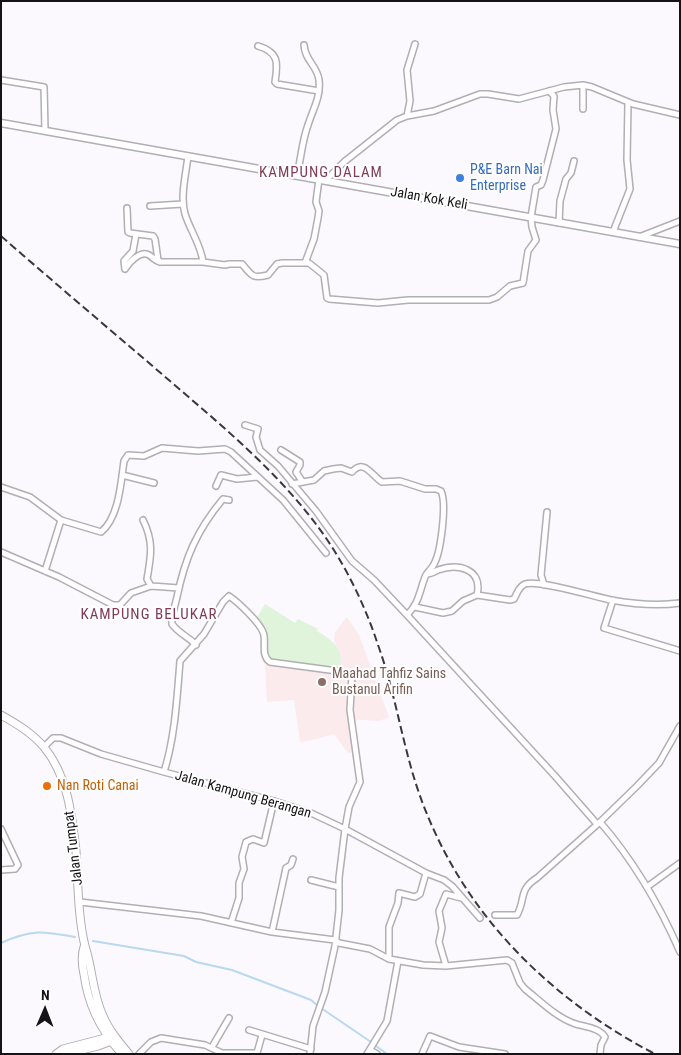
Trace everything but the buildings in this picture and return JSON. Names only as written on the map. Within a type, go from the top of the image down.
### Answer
[{"type":"main road","name":"Jalan Tumpat","points":[[1,715],[26,730],[44,747],[60,774],[68,798],[73,823],[84,947],[81,954],[85,985],[89,1001],[122,1051]]},
{"type":"main road","points":[[95,1044],[102,1021],[134,1054]]},
{"type":"main road","points":[[66,1054],[113,1038]]},
{"type":"main road","points":[[57,1054],[64,1049],[95,1044],[122,1051]]},
{"type":"street","points":[[407,116],[410,101],[407,70],[415,44]]},
{"type":"street","points":[[298,175],[307,126],[317,102],[319,91],[318,74],[305,55],[304,45]]},
{"type":"street","points":[[258,46],[268,49],[275,57],[277,70],[275,82],[277,84],[319,91]]},
{"type":"street","points":[[1,80],[44,87],[45,130]]},
{"type":"street","points":[[326,180],[332,172],[397,120],[434,110],[480,94],[519,99],[583,85],[628,103],[680,115]]},
{"type":"street","points":[[583,85],[583,109]]},
{"type":"street","points":[[136,234],[133,251],[124,261],[125,269],[136,257],[143,254],[147,254],[160,262],[242,264],[250,274],[256,277],[268,275],[277,264],[305,263],[312,265],[324,276],[325,294],[329,299],[378,303],[408,300],[489,300],[497,297],[510,286],[523,283],[528,252],[536,240],[531,217],[536,187],[541,185],[544,180],[556,129],[552,110],[554,96],[549,91]]},
{"type":"street","points":[[613,232],[631,184],[627,160],[628,103]]},
{"type":"street","name":"Jalan Kok Keli","points":[[1,123],[680,244]]},
{"type":"street","points":[[188,156],[183,204],[203,262]]},
{"type":"street","points":[[559,223],[560,201],[566,179],[571,173],[574,161]]},
{"type":"street","points":[[305,263],[314,239],[318,218],[319,211],[316,202],[318,179]]},
{"type":"street","points":[[150,206],[183,204]]},
{"type":"street","points":[[127,208],[128,232],[130,234],[153,236],[160,262]]},
{"type":"street","points":[[639,237],[680,221]]},
{"type":"street","points":[[245,425],[258,429],[256,437],[260,450],[278,466],[316,511],[352,561],[374,580],[614,838],[647,887],[680,952]]},
{"type":"street","points":[[1,487],[30,497],[61,520],[101,532],[116,508],[124,461],[128,455],[144,456],[162,448],[225,449],[231,452],[283,500],[326,553]]},
{"type":"street","points":[[281,450],[300,462],[296,472],[302,481]]},
{"type":"street","points":[[292,484],[314,480],[324,471],[341,468],[351,472],[356,467],[362,466],[370,470],[382,482],[400,481],[424,489],[440,491],[443,500],[441,542],[434,565],[426,575],[415,607],[407,615]]},
{"type":"street","points":[[216,486],[221,475],[237,479],[257,477]]},
{"type":"street","points":[[122,476],[154,483]]},
{"type":"street","points":[[196,645],[191,639],[176,630],[172,624],[179,588],[187,558],[198,533],[224,500],[230,500]]},
{"type":"street","points":[[544,585],[541,575],[547,512]]},
{"type":"street","points":[[46,571],[61,520]]},
{"type":"street","points":[[143,520],[151,540],[152,552],[147,579],[151,586]]},
{"type":"street","points":[[1,552],[46,571],[116,606],[131,593],[151,586],[179,588]]},
{"type":"street","points":[[426,575],[448,568],[461,568],[473,573],[476,577],[479,587],[477,595]]},
{"type":"street","points":[[415,607],[447,613],[464,601],[477,595],[510,600],[514,599],[520,588],[525,584],[544,585],[613,600],[660,605],[680,603]]},
{"type":"street","points":[[164,772],[168,760],[180,662],[196,645],[223,602],[229,596],[239,603],[263,632],[265,658],[270,662],[337,671]]},
{"type":"street","points":[[613,600],[604,628],[680,651]]},
{"type":"street","points":[[249,1030],[311,1051],[313,1026],[331,968],[339,910],[339,887],[345,828],[349,806],[360,782],[350,710],[352,675]]},
{"type":"street","points":[[495,916],[517,915],[528,884],[599,823],[659,763],[680,726]]},
{"type":"street","name":"Jalan Kampung Berangan","points":[[44,747],[53,738],[61,738],[101,754],[274,801],[311,813],[345,828],[448,883],[480,918]]},
{"type":"street","points":[[231,923],[236,910],[239,883],[244,870],[242,857],[246,842],[253,839],[264,843],[274,801]]},
{"type":"street","points":[[1,829],[18,864],[15,869],[1,870]]},
{"type":"street","points":[[272,932],[286,868],[293,859]]},
{"type":"street","points":[[647,887],[680,863]]},
{"type":"street","points":[[389,959],[389,927],[398,903],[399,893],[415,897],[420,894],[426,872]]},
{"type":"street","points":[[311,880],[339,887]]},
{"type":"street","points":[[446,966],[439,942],[442,928],[439,911],[446,894],[462,898]]},
{"type":"street","points":[[80,902],[201,916],[272,932],[335,940],[339,943],[370,949],[389,959],[423,965],[446,966],[507,960],[512,963],[524,989],[565,1019],[603,1034],[605,1037],[601,1045],[600,1054]]},
{"type":"street","points":[[377,1054],[368,1052],[387,1021],[398,961]]},
{"type":"street","points":[[212,1048],[229,1018]]},
{"type":"street","points":[[139,1054],[151,1042],[161,1038],[194,1043],[212,1048],[222,1054],[256,1053],[262,1035]]},
{"type":"street","points":[[422,1054],[430,1036],[459,1047],[505,1054]]},
{"type":"shaded area","name":"Maahad Tahfiz Sains Bustanul Arifin","points":[[347,617],[359,635],[389,717],[379,721],[350,719],[353,752],[348,753],[334,734],[300,742],[294,700],[267,702],[265,663],[338,673],[341,656],[334,641],[335,632]]},
{"type":"green space","points":[[265,604],[295,623],[298,619],[318,629],[317,631],[329,639],[340,653],[341,659],[338,673],[264,663],[261,633],[253,624]]},
{"type":"waterway","points":[[1,943],[21,935],[38,932],[75,937]]},
{"type":"waterway","points":[[93,941],[184,956],[196,962],[232,970],[311,1000],[317,1005]]},
{"type":"waterway","points":[[321,1008],[371,1042]]},
{"type":"waterway","points":[[376,1046],[387,1054]]},
{"type":"railway","points":[[1,236],[236,439],[297,500],[332,547],[358,594],[384,662],[415,781],[432,826],[453,867],[478,906],[507,942],[575,1004],[655,1054]]},
{"type":"place","name":"P&E Barn Nai Enterprise","points":[[460,178]]},
{"type":"place","name":"Maahad Tahfiz Sains Bustanul Arifin","points":[[322,682]]},
{"type":"place","name":"Nan Roti Canai","points":[[47,786]]},
{"type":"district","name":"KAMPUNG DALAM","points":[[321,173]]},
{"type":"district","name":"KAMPUNG BELUKAR","points":[[149,615]]}]
